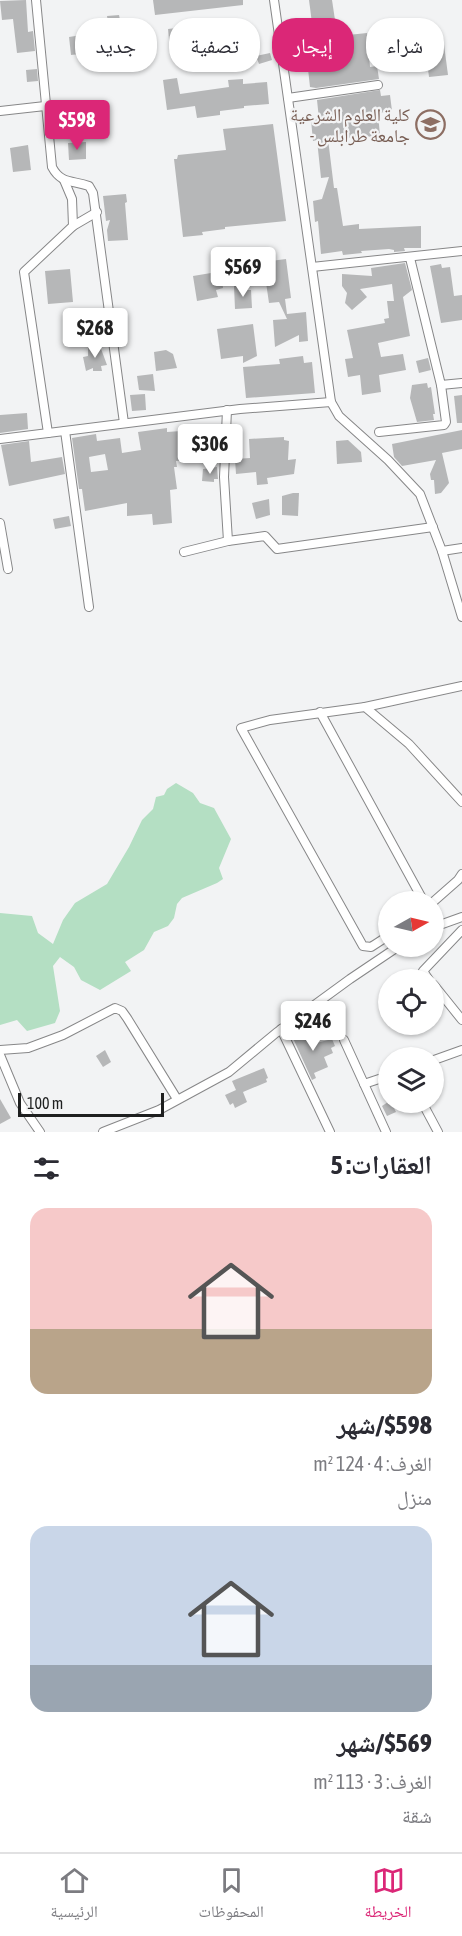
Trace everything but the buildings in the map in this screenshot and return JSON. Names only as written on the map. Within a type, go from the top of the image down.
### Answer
[{"type":"street","points":[[36,0],[52,167],[57,176],[89,186],[93,193],[124,423]]},
{"type":"street","points":[[274,0],[331,402],[339,417],[388,460],[420,494],[442,551],[462,617]]},
{"type":"street","points":[[288,98],[378,85]]},
{"type":"street","points":[[0,111],[45,106]]},
{"type":"street","points":[[64,180],[72,199],[73,226]]},
{"type":"street","points":[[48,433],[24,272],[73,226],[97,212]]},
{"type":"street","points":[[312,267],[462,252]]},
{"type":"street","points":[[380,432],[444,425],[446,422],[441,386],[410,258]]},
{"type":"street","points":[[441,386],[462,383]]},
{"type":"street","points":[[0,439],[227,410],[331,402]]},
{"type":"street","points":[[227,410],[224,477],[228,541]]},
{"type":"street","points":[[65,431],[89,607]]},
{"type":"street","points":[[0,523],[8,569]]},
{"type":"street","points":[[184,552],[228,541],[265,536],[277,549],[433,527]]},
{"type":"street","points":[[442,551],[462,548]]},
{"type":"street","points":[[378,943],[372,947],[363,946],[241,728],[270,720],[365,707],[462,686]]},
{"type":"street","points":[[365,707],[409,744],[462,802]]},
{"type":"street","points":[[320,712],[418,891]]},
{"type":"street","points":[[444,892],[462,874]]},
{"type":"street","points":[[444,923],[462,916]]},
{"type":"street","points":[[425,969],[462,930]]},
{"type":"street","points":[[103,1132],[159,1110],[229,1072],[281,1029],[383,957]]},
{"type":"street","points":[[444,998],[462,1020]]},
{"type":"street","points":[[0,1050],[23,1049],[37,1045],[63,1035],[116,1008],[127,1017],[177,1099]]},
{"type":"street","points":[[281,1029],[330,1132]]},
{"type":"street","points":[[344,1040],[386,1132]]},
{"type":"street","points":[[444,1056],[462,1050]]},
{"type":"street","points":[[0,1055],[20,1103],[40,1132]]},
{"type":"street","points":[[364,1084],[378,1079]]},
{"type":"street","points":[[428,1113],[438,1132]]},
{"type":"green space","points":[[176,783],[193,793],[200,803],[214,808],[231,839],[219,868],[223,879],[182,898],[168,926],[154,932],[144,950],[125,962],[131,971],[100,990],[81,980],[74,967],[60,957],[53,966],[60,1011],[55,1023],[27,1031],[17,1020],[0,1025],[0,913],[32,916],[38,933],[53,944],[63,920],[75,903],[107,884],[142,820],[153,809],[156,797],[164,795],[167,789]]},
{"type":"place","name":"كلية العلوم الشرعية - جامعة طرابلس","points":[[431,124]]}]
